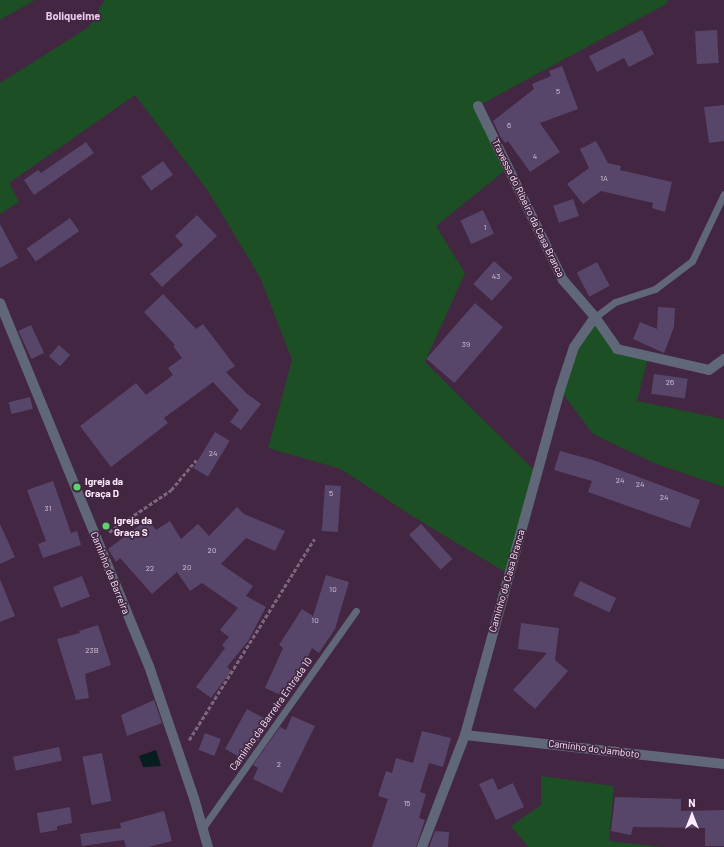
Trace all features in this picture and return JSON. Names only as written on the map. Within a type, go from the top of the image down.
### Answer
[{"type":"street","name":"Travessa do Ribeiro da Casa Branca","points":[[478,106],[563,280],[595,317],[617,349],[709,370],[724,359]]},
{"type":"street","name":"Caminho da Barreira","points":[[0,303],[149,666],[180,756],[208,847]]},
{"type":"street","name":"Caminho da Casa Branca","points":[[422,847],[465,735],[554,410],[574,347],[595,317]]},
{"type":"street","name":"Caminho do Jamboto","points":[[465,735],[724,764]]},
{"type":"lane","points":[[595,317],[615,302],[655,289],[692,261],[724,194]]},
{"type":"lane","name":"Caminho da Barreira Entrada 10","points":[[202,828],[356,612]]},
{"type":"path","points":[[97,540],[171,490],[196,460]]},
{"type":"path","points":[[180,756],[314,539]]},
{"type":"green space","points":[[0,0],[35,0],[0,20]]},
{"type":"green space","points":[[104,0],[667,0],[668,3],[478,106],[508,168],[436,226],[465,273],[425,362],[537,473],[510,575],[412,516],[341,469],[268,448],[292,360],[260,277],[208,191],[135,95],[9,183],[19,202],[0,214],[0,83],[89,27]]},
{"type":"green space","points":[[595,317],[617,349],[648,357],[637,401],[724,419],[724,487],[654,463],[593,434],[560,390],[574,347]]},
{"type":"green space","points":[[541,776],[614,786],[609,841],[661,847],[528,847],[511,826],[541,805]]},
{"type":"shaded area","points":[[156,750],[161,766],[143,767],[139,756]]},
{"type":"building","points":[[642,30],[654,54],[629,67],[624,58],[597,72],[589,56]]},
{"type":"building","points":[[717,30],[719,63],[697,64],[695,31]]},
{"type":"building","points":[[562,66],[578,109],[540,123],[560,152],[530,172],[508,141],[505,143],[501,138],[493,121],[534,89],[532,84],[551,76],[549,71]]},
{"type":"building","points":[[724,105],[724,141],[709,143],[704,107]]},
{"type":"building","points":[[596,141],[608,163],[621,166],[620,170],[672,182],[665,212],[652,208],[653,203],[601,191],[583,204],[567,184],[589,168],[580,149]]},
{"type":"building","points":[[86,142],[94,153],[34,195],[24,180],[38,170],[41,173]]},
{"type":"building","points":[[163,161],[173,175],[151,191],[141,177]]},
{"type":"building","points":[[573,199],[579,216],[559,223],[553,206]]},
{"type":"building","points":[[483,210],[494,234],[471,244],[460,221]]},
{"type":"building","points":[[197,215],[217,236],[162,287],[150,274],[183,245],[175,236]]},
{"type":"building","points":[[70,218],[79,231],[36,262],[27,248]]},
{"type":"building","points":[[0,224],[18,258],[0,268]]},
{"type":"building","points":[[494,261],[513,278],[492,301],[473,284]]},
{"type":"building","points":[[597,262],[610,286],[589,297],[577,273]]},
{"type":"building","points":[[163,294],[196,329],[203,324],[235,366],[226,372],[246,393],[261,404],[241,430],[230,422],[239,410],[213,382],[164,418],[168,423],[111,467],[80,426],[136,383],[146,395],[173,375],[168,368],[182,358],[173,346],[175,345],[144,312]]},
{"type":"building","points":[[475,303],[503,327],[454,383],[426,359]]},
{"type":"building","points":[[658,307],[675,308],[674,327],[664,353],[633,339],[640,322],[657,329]]},
{"type":"building","points":[[31,325],[44,353],[31,359],[18,331]]},
{"type":"building","points":[[59,345],[70,355],[60,366],[49,356]]},
{"type":"building","points":[[654,374],[688,379],[685,399],[651,394]]},
{"type":"building","points":[[30,397],[33,409],[12,414],[9,402]]},
{"type":"building","points":[[215,432],[230,441],[208,477],[193,468]]},
{"type":"building","points":[[560,451],[593,460],[700,500],[690,528],[588,492],[592,481],[554,470]]},
{"type":"building","points":[[53,481],[71,533],[77,531],[81,545],[43,558],[38,544],[46,541],[27,490]]},
{"type":"building","points":[[325,485],[341,486],[338,532],[322,531]]},
{"type":"building","points":[[237,507],[244,514],[285,531],[275,551],[246,538],[221,564],[253,586],[246,596],[266,607],[248,641],[227,667],[231,671],[211,698],[196,687],[225,648],[222,645],[229,637],[220,630],[238,608],[202,583],[190,591],[177,572],[152,594],[120,558],[116,562],[108,549],[148,519],[156,530],[170,521],[181,539],[198,524],[209,536]]},
{"type":"building","points":[[0,524],[15,557],[0,564]]},
{"type":"building","points":[[421,524],[452,559],[441,570],[409,535]]},
{"type":"building","points":[[326,575],[349,582],[335,629],[319,653],[312,648],[288,698],[265,688],[283,648],[279,645],[302,609],[313,616]]},
{"type":"building","points":[[82,576],[90,597],[61,608],[53,587]]},
{"type":"building","points":[[0,579],[15,616],[0,622]]},
{"type":"building","points":[[580,581],[616,598],[609,612],[573,596]]},
{"type":"building","points":[[521,623],[559,628],[555,660],[568,671],[535,709],[513,690],[547,653],[518,649]]},
{"type":"building","points":[[98,625],[111,665],[85,674],[89,698],[76,700],[57,639],[80,633],[79,631]]},
{"type":"building","points":[[154,700],[162,723],[127,736],[121,715]]},
{"type":"building","points":[[247,709],[271,722],[245,760],[225,749]]},
{"type":"building","points":[[292,716],[315,726],[282,793],[253,779],[258,768],[253,765],[280,727],[286,730]]},
{"type":"building","points":[[422,731],[451,738],[443,767],[429,763],[420,792],[426,794],[419,818],[425,820],[416,847],[372,847],[388,799],[378,796],[386,771],[392,773],[396,758],[413,763]]},
{"type":"building","points":[[205,733],[221,739],[214,756],[199,750]]},
{"type":"building","points":[[59,747],[62,761],[16,770],[13,757]]},
{"type":"building","points":[[102,753],[111,801],[92,805],[82,757]]},
{"type":"building","points":[[493,778],[498,790],[513,783],[524,807],[496,820],[479,784]]},
{"type":"building","points":[[615,797],[681,799],[681,811],[724,810],[724,846],[705,846],[705,828],[633,827],[631,835],[611,831]]},
{"type":"building","points":[[70,807],[72,823],[57,826],[57,830],[40,833],[37,813]]},
{"type":"building","points":[[164,811],[172,841],[148,847],[126,847],[124,840],[82,846],[80,834],[121,828],[120,823]]},
{"type":"building","points":[[435,831],[449,832],[448,847],[429,847]]},
{"type":"place","name":"Igreja da Graça D","points":[[77,487]]},
{"type":"place","name":"Igreja da Graça S","points":[[106,526]]},
{"type":"district","name":"Boliqueime","points":[[73,16]]}]
